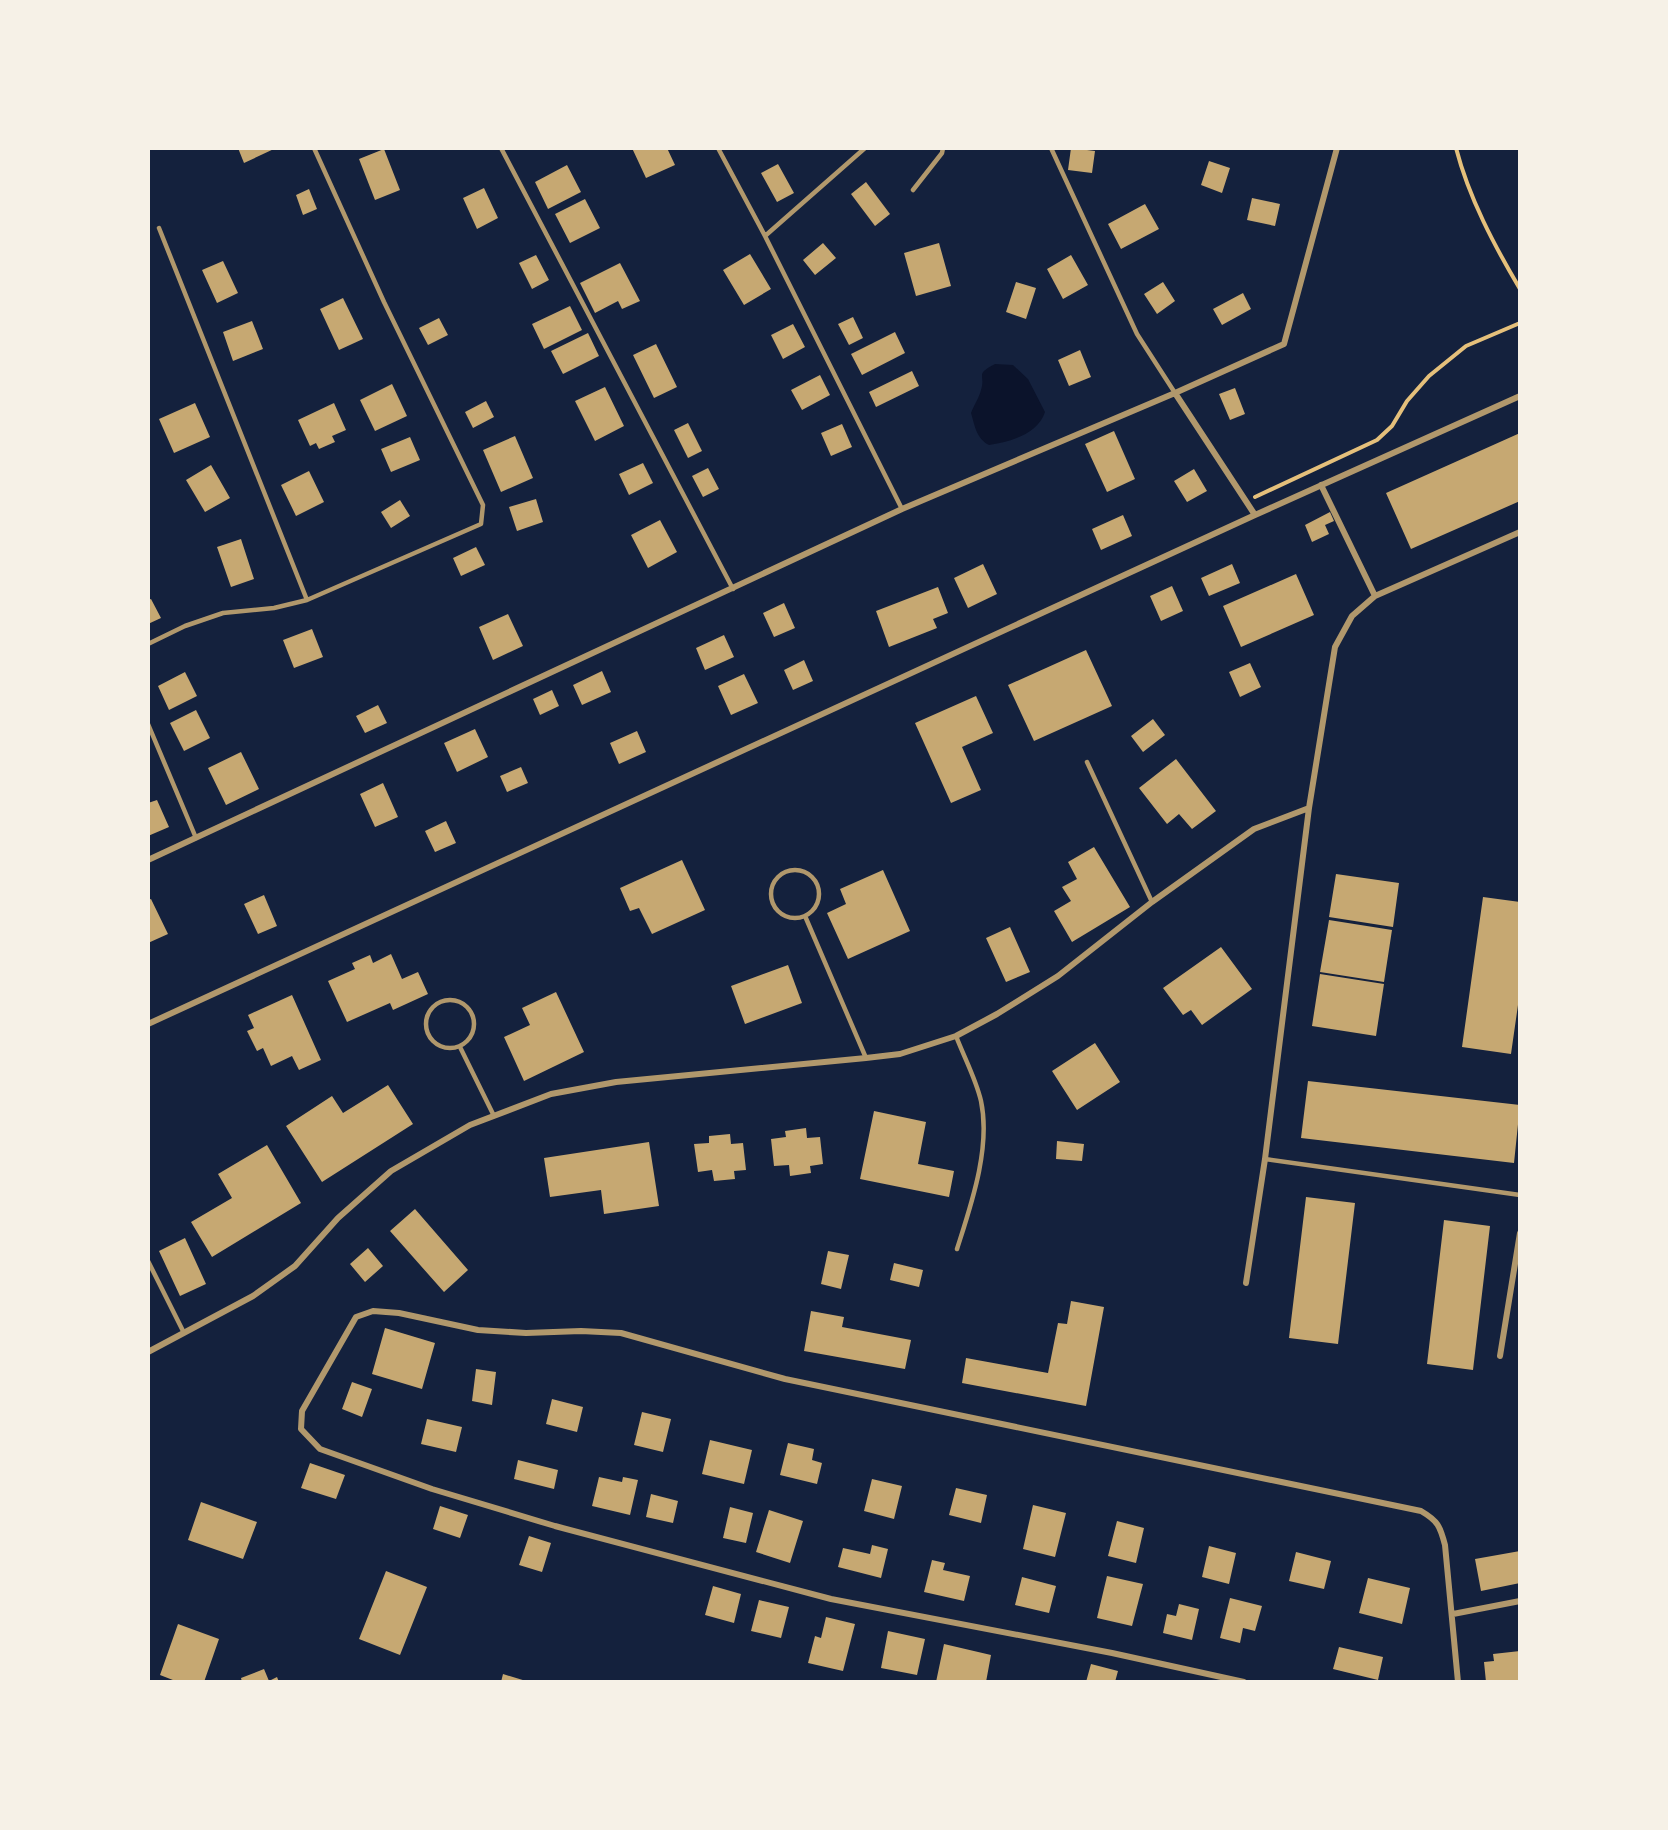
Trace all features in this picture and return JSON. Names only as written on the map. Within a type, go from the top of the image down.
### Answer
[{"type":"street","points":[[148,860],[902,509],[1284,344],[1337,148]]},
{"type":"street","points":[[1175,393],[1255,515]]},
{"type":"street","points":[[148,1024],[1255,515],[1520,396]]},
{"type":"street","points":[[1321,485],[1375,596]]},
{"type":"street","points":[[1246,1282],[1265,1159],[1309,808],[1335,647],[1352,616],[1375,596],[1520,532]]},
{"type":"street","points":[[148,1352],[253,1296],[295,1266],[338,1218],[391,1171],[470,1125],[551,1094],[616,1082],[900,1054],[956,1036],[1058,976],[1152,902],[1254,829],[1309,808]]},
{"type":"street","points":[[1500,1356],[1520,1233]]},
{"type":"street","points":[[1244,1682],[1112,1653],[831,1599],[555,1526],[432,1489],[320,1449],[301,1429],[302,1411],[356,1317],[373,1311],[399,1313],[478,1330],[526,1334],[580,1331],[621,1333],[785,1379],[1421,1511],[1434,1519],[1445,1545],[1458,1682]]},
{"type":"street","points":[[1452,1614],[1520,1601]]},
{"type":"lane","points":[[148,644],[185,626],[223,613],[274,608],[307,600],[481,524],[483,505],[384,302],[314,148]]},
{"type":"lane","points":[[501,148],[733,589]]},
{"type":"lane","points":[[718,148],[765,236],[902,509]]},
{"type":"lane","points":[[765,236],[865,148]]},
{"type":"lane","points":[[913,190],[942,153],[943,148]]},
{"type":"lane","points":[[1051,148],[1137,334],[1175,393]]},
{"type":"lane","points":[[159,228],[307,600]]},
{"type":"lane","points":[[148,724],[196,838]]},
{"type":"lane","points":[[1087,762],[1152,902]]},
{"type":"lane","points":[[793,869],[809,874],[818,888],[817,904],[805,916],[788,917],[774,908],[771,900],[772,883],[784,872],[793,869]]},
{"type":"lane","points":[[805,916],[866,1058]]},
{"type":"lane","points":[[448,1000],[464,1004],[474,1018],[472,1035],[460,1047],[443,1048],[430,1038],[426,1031],[428,1014],[440,1002],[448,1000]]},
{"type":"lane","points":[[956,1036],[981,1100],[984,1131],[973,1197],[957,1249]]},
{"type":"lane","points":[[460,1047],[494,1116]]},
{"type":"lane","points":[[1265,1159],[1520,1195]]},
{"type":"lane","points":[[148,1261],[184,1332]]},
{"type":"path","points":[[1456,148],[1461,168],[1497,249],[1520,289]]},
{"type":"path","points":[[1246,502],[1377,440],[1392,426],[1407,401],[1429,376],[1467,346],[1520,323]]},
{"type":"water","points":[[995,364],[1013,365],[1028,379],[1045,412],[1036,426],[1022,436],[989,445],[979,435],[971,413],[981,390],[982,375],[985,370]]},
{"type":"building","points":[[238,148],[276,148],[244,163]]},
{"type":"building","points":[[632,148],[667,148],[675,165],[646,178]]},
{"type":"building","points":[[1071,148],[1095,151],[1092,173],[1068,170]]},
{"type":"building","points":[[384,149],[400,190],[375,200],[359,159]]},
{"type":"building","points":[[1209,161],[1230,168],[1222,193],[1201,185]]},
{"type":"building","points":[[778,164],[794,193],[777,202],[761,173]]},
{"type":"building","points":[[567,165],[581,192],[548,209],[535,182]]},
{"type":"building","points":[[866,182],[890,214],[875,226],[851,194]]},
{"type":"building","points":[[484,188],[498,218],[477,229],[463,198]]},
{"type":"building","points":[[309,189],[317,209],[303,215],[296,195]]},
{"type":"building","points":[[1252,198],[1280,204],[1275,226],[1247,220]]},
{"type":"building","points":[[585,199],[600,228],[570,243],[555,214]]},
{"type":"building","points":[[1145,204],[1159,229],[1121,249],[1108,224]]},
{"type":"building","points":[[823,243],[836,258],[815,275],[803,260]]},
{"type":"building","points":[[939,243],[951,286],[916,296],[904,253]]},
{"type":"building","points":[[750,254],[771,289],[744,305],[723,270]]},
{"type":"building","points":[[536,255],[549,280],[532,289],[519,263]]},
{"type":"building","points":[[1071,255],[1088,285],[1063,299],[1047,269]]},
{"type":"building","points":[[223,261],[238,293],[217,303],[202,270]]},
{"type":"building","points":[[620,263],[640,301],[622,309],[618,301],[595,313],[580,283]]},
{"type":"building","points":[[1016,282],[1036,288],[1026,319],[1006,312]]},
{"type":"building","points":[[1163,282],[1175,301],[1157,314],[1144,294]]},
{"type":"building","points":[[1243,293],[1251,309],[1222,325],[1213,309]]},
{"type":"building","points":[[343,298],[363,339],[339,350],[320,309]]},
{"type":"building","points":[[570,306],[582,330],[544,349],[532,324]]},
{"type":"building","points":[[853,317],[863,338],[849,345],[838,324]]},
{"type":"building","points":[[439,318],[448,335],[428,345],[419,328]]},
{"type":"building","points":[[252,321],[263,349],[233,361],[223,332]]},
{"type":"building","points":[[793,324],[805,347],[783,359],[771,335]]},
{"type":"building","points":[[895,332],[905,353],[862,375],[851,354]]},
{"type":"building","points":[[588,333],[599,356],[563,374],[551,351]]},
{"type":"building","points":[[656,344],[677,387],[654,398],[633,355]]},
{"type":"building","points":[[1080,350],[1091,377],[1069,386],[1058,360]]},
{"type":"building","points":[[912,371],[919,386],[876,407],[869,392]]},
{"type":"building","points":[[820,375],[830,395],[802,410],[791,390]]},
{"type":"building","points":[[392,384],[407,416],[375,431],[360,400]]},
{"type":"building","points":[[605,387],[624,426],[595,441],[575,401]]},
{"type":"building","points":[[1235,388],[1245,414],[1230,420],[1219,394]]},
{"type":"building","points":[[486,401],[494,417],[473,428],[465,412]]},
{"type":"building","points":[[195,403],[210,437],[174,453],[159,419]]},
{"type":"building","points":[[334,403],[346,430],[332,436],[335,442],[319,449],[316,443],[310,446],[298,420]]},
{"type":"building","points":[[688,423],[702,451],[688,458],[674,430]]},
{"type":"building","points":[[842,424],[852,447],[831,456],[821,433]]},
{"type":"building","points":[[1114,431],[1135,479],[1107,492],[1085,444]]},
{"type":"building","points":[[1520,433],[1520,501],[1411,549],[1386,493]]},
{"type":"building","points":[[515,436],[533,478],[501,492],[483,450]]},
{"type":"building","points":[[410,437],[420,460],[391,472],[381,449]]},
{"type":"building","points":[[643,463],[653,483],[629,495],[619,474]]},
{"type":"building","points":[[211,465],[230,498],[205,512],[186,480]]},
{"type":"building","points":[[708,468],[719,489],[703,497],[692,476]]},
{"type":"building","points":[[1194,469],[1207,491],[1187,502],[1174,481]]},
{"type":"building","points":[[309,471],[324,502],[296,516],[281,485]]},
{"type":"building","points":[[536,499],[543,522],[517,531],[509,507]]},
{"type":"building","points":[[400,500],[410,516],[391,528],[381,512]]},
{"type":"building","points":[[1330,512],[1334,521],[1325,525],[1329,534],[1312,542],[1305,525]]},
{"type":"building","points":[[1123,515],[1132,536],[1101,550],[1092,529]]},
{"type":"building","points":[[660,520],[677,552],[648,568],[631,535]]},
{"type":"building","points":[[241,539],[254,579],[231,587],[217,547]]},
{"type":"building","points":[[476,547],[485,565],[461,576],[453,558]]},
{"type":"building","points":[[983,564],[997,594],[968,608],[954,578]]},
{"type":"building","points":[[1232,564],[1240,583],[1209,596],[1201,578]]},
{"type":"building","points":[[1296,574],[1314,615],[1241,647],[1223,606]]},
{"type":"building","points":[[1172,586],[1183,611],[1161,621],[1150,596]]},
{"type":"building","points":[[938,587],[948,613],[933,619],[937,628],[889,647],[876,611]]},
{"type":"building","points":[[151,599],[161,618],[148,624],[148,600]]},
{"type":"building","points":[[784,603],[795,628],[774,637],[763,613]]},
{"type":"building","points":[[508,614],[523,646],[493,660],[479,627]]},
{"type":"building","points":[[312,629],[323,657],[294,668],[283,640]]},
{"type":"building","points":[[724,635],[734,657],[705,670],[696,648]]},
{"type":"building","points":[[1086,650],[1112,706],[1034,741],[1008,685]]},
{"type":"building","points":[[804,660],[813,681],[793,690],[784,670]]},
{"type":"building","points":[[1250,663],[1261,687],[1240,697],[1229,672]]},
{"type":"building","points":[[602,671],[611,692],[582,705],[573,685]]},
{"type":"building","points":[[185,672],[197,696],[169,710],[158,686]]},
{"type":"building","points":[[744,674],[758,703],[731,715],[718,686]]},
{"type":"building","points":[[552,690],[559,706],[540,715],[533,699]]},
{"type":"building","points":[[976,696],[993,733],[962,747],[981,790],[951,803],[915,723]]},
{"type":"building","points":[[378,705],[387,723],[365,733],[356,716]]},
{"type":"building","points":[[196,710],[210,738],[184,751],[170,723]]},
{"type":"building","points":[[1153,719],[1165,735],[1143,752],[1131,736]]},
{"type":"building","points":[[475,729],[488,757],[457,772],[444,743]]},
{"type":"building","points":[[637,731],[646,752],[619,764],[610,743]]},
{"type":"building","points":[[241,752],[259,789],[226,805],[208,768]]},
{"type":"building","points":[[1176,759],[1216,811],[1192,829],[1179,814],[1167,824],[1139,788]]},
{"type":"building","points":[[521,767],[528,783],[507,792],[500,776]]},
{"type":"building","points":[[383,783],[398,817],[375,827],[360,794]]},
{"type":"building","points":[[157,800],[169,827],[148,836],[148,803]]},
{"type":"building","points":[[446,821],[456,843],[435,852],[425,831]]},
{"type":"building","points":[[1094,847],[1130,907],[1072,942],[1054,911],[1071,901],[1062,887],[1077,879],[1068,862]]},
{"type":"building","points":[[682,860],[705,910],[652,934],[639,908],[630,911],[620,888]]},
{"type":"building","points":[[883,870],[910,931],[848,959],[827,913],[846,904],[840,889]]},
{"type":"building","points":[[1336,874],[1399,883],[1393,927],[1329,917]]},
{"type":"building","points":[[264,895],[277,926],[258,934],[244,904]]},
{"type":"building","points":[[1483,897],[1520,902],[1520,991],[1511,1054],[1462,1047]]},
{"type":"building","points":[[151,899],[168,934],[148,943],[148,900]]},
{"type":"building","points":[[1329,920],[1392,930],[1384,982],[1320,972]]},
{"type":"building","points":[[1010,927],[1030,972],[1006,982],[986,938]]},
{"type":"building","points":[[1221,947],[1252,989],[1202,1025],[1191,1010],[1183,1015],[1163,988]]},
{"type":"building","points":[[391,954],[402,979],[418,972],[428,994],[393,1010],[390,1003],[347,1022],[328,981],[355,969],[352,963],[370,955],[373,963]]},
{"type":"building","points":[[788,965],[802,1003],[745,1024],[731,986]]},
{"type":"building","points":[[1320,974],[1384,984],[1376,1036],[1312,1026]]},
{"type":"building","points":[[556,992],[584,1052],[524,1081],[504,1037],[530,1025],[522,1008]]},
{"type":"building","points":[[292,995],[321,1060],[299,1070],[292,1056],[271,1066],[263,1048],[257,1051],[247,1031],[254,1028],[248,1015]]},
{"type":"building","points":[[1095,1043],[1120,1082],[1077,1110],[1052,1071]]},
{"type":"building","points":[[1308,1081],[1520,1105],[1514,1163],[1301,1138]]},
{"type":"building","points":[[388,1085],[413,1124],[322,1182],[286,1126],[332,1096],[343,1113]]},
{"type":"building","points":[[874,1111],[926,1122],[918,1164],[954,1171],[949,1197],[860,1179]]},
{"type":"building","points":[[806,1128],[807,1138],[820,1137],[823,1164],[810,1166],[811,1173],[790,1176],[789,1165],[774,1166],[771,1139],[786,1137],[785,1131]]},
{"type":"building","points":[[730,1134],[731,1144],[743,1143],[746,1170],[734,1171],[735,1179],[714,1181],[712,1170],[698,1172],[694,1144],[709,1143],[709,1136]]},
{"type":"building","points":[[1057,1141],[1084,1144],[1082,1161],[1056,1159]]},
{"type":"building","points":[[649,1142],[659,1206],[604,1214],[601,1190],[550,1197],[544,1158]]},
{"type":"building","points":[[267,1145],[301,1203],[212,1257],[191,1222],[232,1198],[218,1174]]},
{"type":"building","points":[[1306,1197],[1355,1203],[1338,1344],[1289,1338]]},
{"type":"building","points":[[415,1209],[468,1270],[444,1292],[390,1231]]},
{"type":"building","points":[[1444,1220],[1490,1226],[1473,1370],[1427,1364]]},
{"type":"building","points":[[185,1238],[206,1284],[180,1296],[159,1251]]},
{"type":"building","points":[[368,1248],[383,1266],[365,1282],[350,1264]]},
{"type":"building","points":[[828,1251],[849,1255],[841,1289],[821,1284]]},
{"type":"building","points":[[894,1263],[923,1270],[919,1287],[890,1280]]},
{"type":"building","points":[[1071,1301],[1104,1307],[1086,1406],[962,1383],[966,1358],[1048,1373],[1058,1323],[1067,1324]]},
{"type":"building","points":[[811,1311],[844,1317],[842,1327],[911,1340],[905,1369],[804,1351]]},
{"type":"building","points":[[385,1328],[435,1343],[422,1389],[372,1374]]},
{"type":"building","points":[[476,1369],[496,1372],[492,1405],[472,1401]]},
{"type":"building","points":[[352,1382],[372,1389],[362,1417],[342,1409]]},
{"type":"building","points":[[552,1399],[583,1407],[577,1432],[546,1424]]},
{"type":"building","points":[[642,1412],[671,1419],[663,1452],[634,1445]]},
{"type":"building","points":[[427,1419],[462,1427],[456,1452],[421,1444]]},
{"type":"building","points":[[710,1440],[752,1450],[744,1484],[702,1474]]},
{"type":"building","points":[[788,1443],[814,1449],[812,1460],[822,1463],[817,1484],[780,1475]]},
{"type":"building","points":[[518,1460],[558,1470],[554,1489],[514,1479]]},
{"type":"building","points":[[310,1463],[345,1475],[336,1499],[301,1488]]},
{"type":"building","points":[[599,1477],[622,1482],[623,1477],[638,1480],[630,1515],[592,1506]]},
{"type":"building","points":[[872,1479],[902,1486],[894,1519],[864,1511]]},
{"type":"building","points":[[956,1488],[987,1495],[981,1523],[949,1515]]},
{"type":"building","points":[[651,1494],[678,1501],[673,1523],[646,1517]]},
{"type":"building","points":[[201,1502],[257,1522],[243,1559],[188,1540]]},
{"type":"building","points":[[1033,1505],[1066,1513],[1055,1557],[1023,1549]]},
{"type":"building","points":[[440,1506],[468,1515],[460,1538],[433,1529]]},
{"type":"building","points":[[730,1507],[753,1513],[746,1543],[723,1538]]},
{"type":"building","points":[[769,1510],[803,1521],[790,1563],[756,1552]]},
{"type":"building","points":[[1117,1521],[1144,1528],[1136,1563],[1108,1556]]},
{"type":"building","points":[[529,1536],[551,1543],[542,1572],[519,1565]]},
{"type":"building","points":[[872,1545],[888,1549],[881,1578],[838,1567],[843,1548],[870,1554]]},
{"type":"building","points":[[1209,1546],[1236,1553],[1229,1584],[1202,1577]]},
{"type":"building","points":[[1520,1551],[1520,1583],[1481,1591],[1475,1559]]},
{"type":"building","points":[[1296,1552],[1331,1561],[1324,1589],[1289,1581]]},
{"type":"building","points":[[932,1560],[945,1563],[943,1570],[970,1576],[964,1601],[924,1592]]},
{"type":"building","points":[[386,1571],[427,1587],[400,1655],[359,1639]]},
{"type":"building","points":[[1107,1576],[1143,1584],[1132,1626],[1097,1618]]},
{"type":"building","points":[[1022,1577],[1056,1586],[1049,1613],[1015,1605]]},
{"type":"building","points":[[1368,1578],[1410,1588],[1402,1624],[1359,1613]]},
{"type":"building","points":[[713,1586],[741,1594],[734,1623],[705,1615]]},
{"type":"building","points":[[1230,1598],[1262,1606],[1255,1631],[1243,1628],[1240,1643],[1220,1638]]},
{"type":"building","points":[[759,1600],[789,1607],[781,1638],[751,1631]]},
{"type":"building","points":[[1179,1604],[1199,1609],[1192,1640],[1163,1633],[1167,1614],[1176,1616]]},
{"type":"building","points":[[826,1617],[855,1624],[843,1671],[808,1663],[815,1636],[821,1638]]},
{"type":"building","points":[[178,1624],[219,1639],[204,1682],[178,1682],[160,1675]]},
{"type":"building","points":[[888,1631],[925,1639],[917,1675],[881,1668]]},
{"type":"building","points":[[944,1644],[991,1655],[986,1682],[936,1682]]},
{"type":"building","points":[[1339,1647],[1383,1657],[1378,1680],[1333,1669]]},
{"type":"building","points":[[1520,1651],[1520,1682],[1486,1682],[1484,1662],[1494,1661],[1493,1654]]},
{"type":"building","points":[[1091,1664],[1118,1671],[1115,1682],[1086,1682]]},
{"type":"building","points":[[264,1669],[269,1681],[277,1677],[279,1682],[242,1682],[241,1678]]},
{"type":"building","points":[[503,1674],[526,1681],[526,1682],[501,1682]]}]
